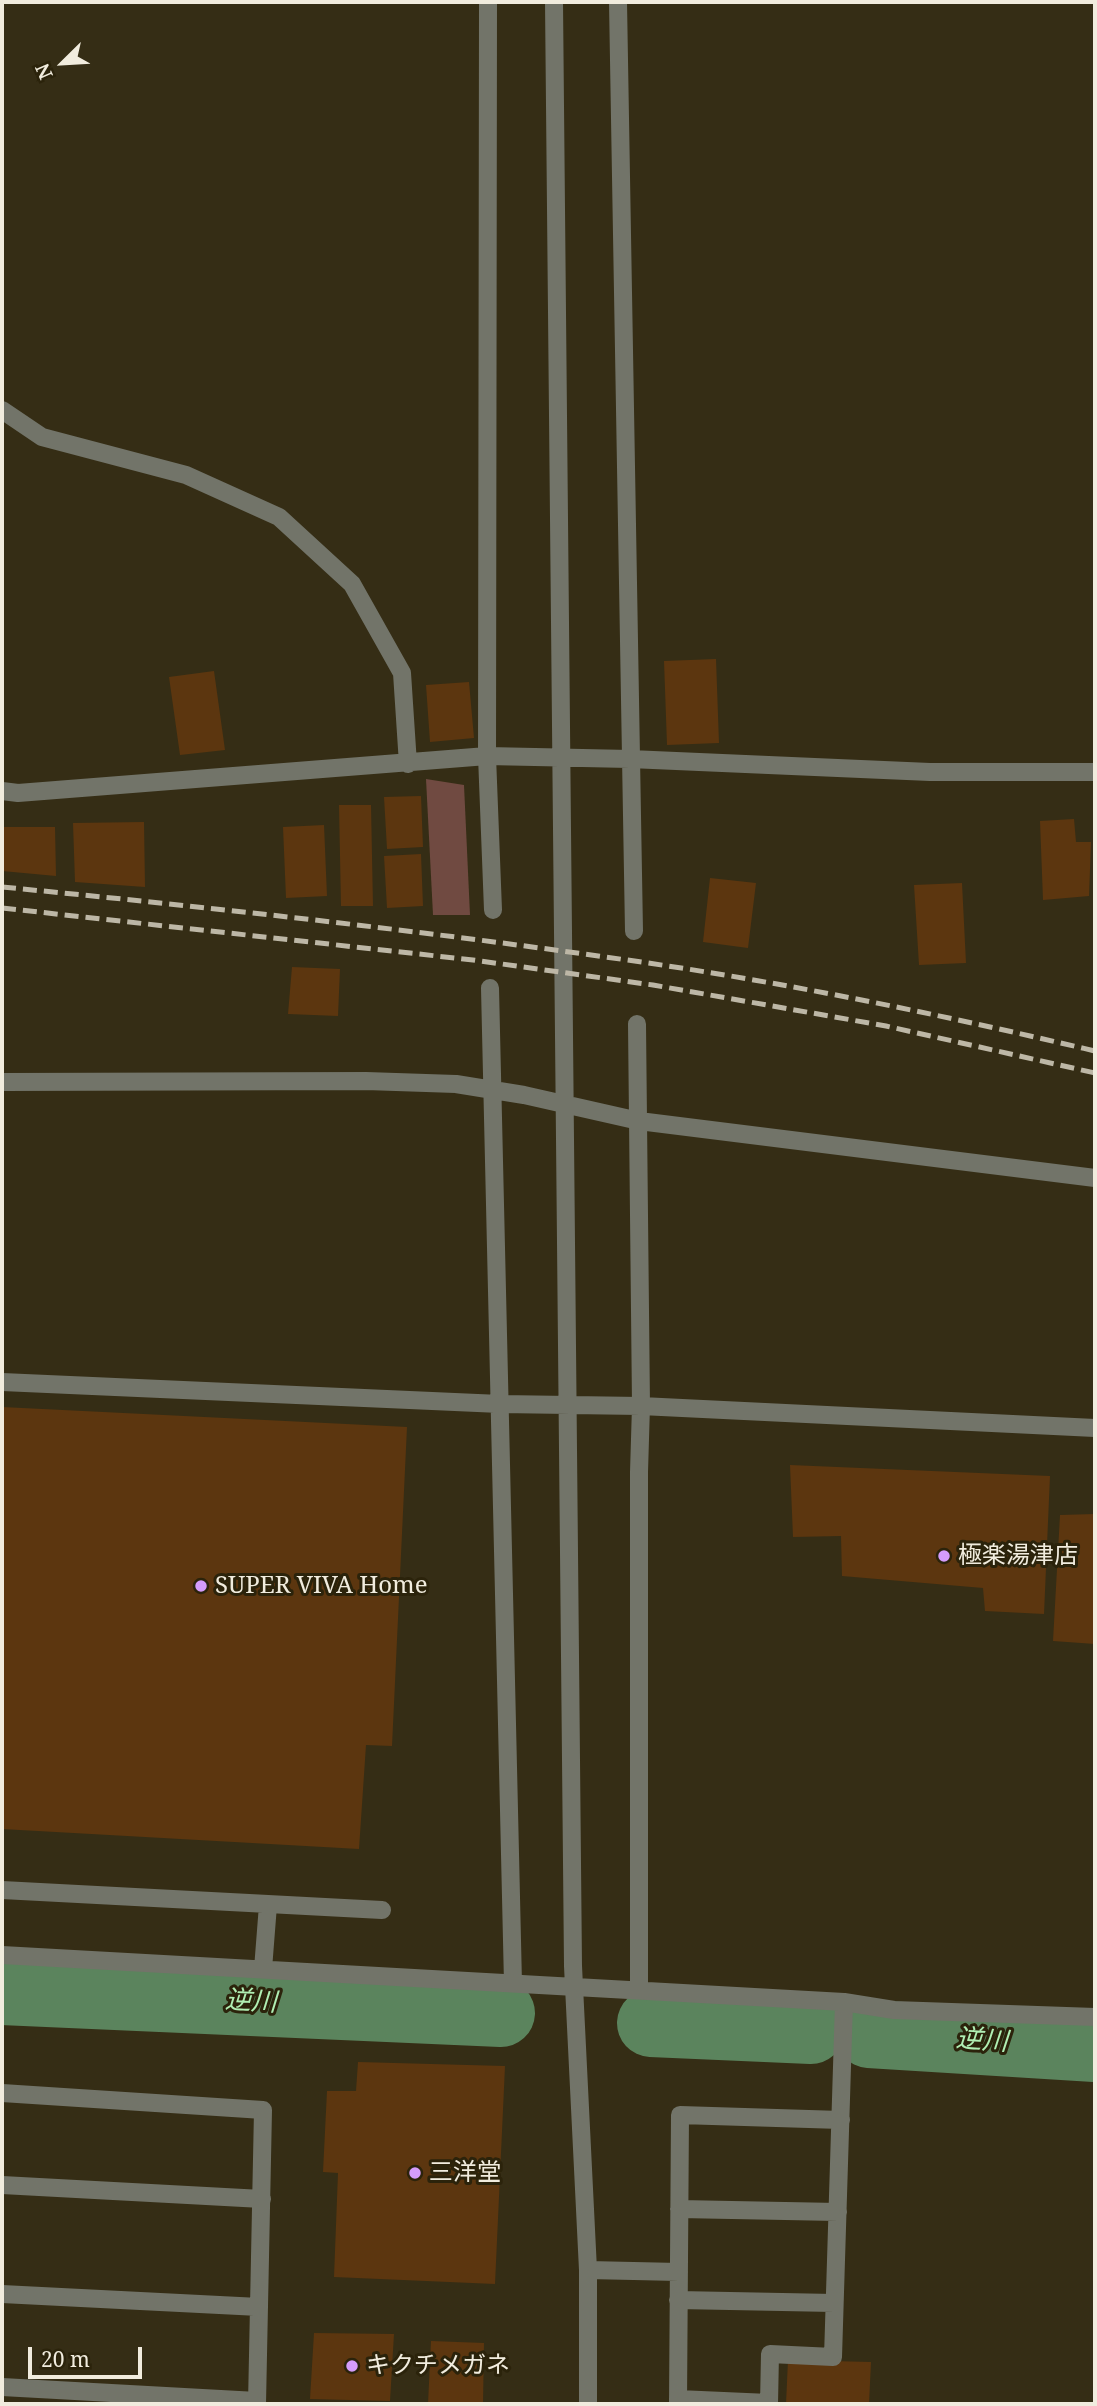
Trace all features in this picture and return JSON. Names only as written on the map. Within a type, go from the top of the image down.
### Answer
[{"type":"street","points":[[488,2],[487,756],[493,911]]},
{"type":"street","points":[[554,2],[573,1986],[587,2270],[589,2404]]},
{"type":"street","points":[[618,2],[634,931]]},
{"type":"street","points":[[2,410],[42,437],[186,475],[279,517],[352,584],[402,673],[408,764]]},
{"type":"street","points":[[2,791],[18,793],[487,756],[630,759],[930,772],[1095,772]]},
{"type":"street","points":[[490,988],[513,1983]]},
{"type":"street","points":[[637,1024],[642,1406],[639,1472],[639,1989]]},
{"type":"street","points":[[2,1082],[456,1084],[639,1121],[1095,1178]]},
{"type":"street","points":[[2,1382],[500,1404],[642,1406],[1095,1428]]},
{"type":"street","points":[[2,1891],[382,1910]]},
{"type":"street","points":[[263,1969],[268,1905]]},
{"type":"street","points":[[2,1955],[639,1989],[844,2002],[894,2010],[1095,2017]]},
{"type":"street","points":[[841,2120],[680,2115],[678,2402],[769,2404],[771,2354],[833,2357],[843,2078],[844,2002]]},
{"type":"street","points":[[2,2093],[263,2110],[257,2403],[2,2387]]},
{"type":"street","points":[[2,2185],[262,2199]]},
{"type":"street","points":[[679,2209],[838,2212]]},
{"type":"street","points":[[587,2270],[679,2272]]},
{"type":"street","points":[[2,2294],[259,2307]]},
{"type":"street","points":[[678,2300],[834,2303]]},
{"type":"shaded area","points":[[426,779],[464,785],[470,915],[433,915]]},
{"type":"building","points":[[716,659],[719,743],[667,745],[664,661]]},
{"type":"building","points":[[214,671],[225,750],[180,755],[169,677]]},
{"type":"building","points":[[469,682],[474,738],[430,742],[426,685]]},
{"type":"building","points":[[421,796],[423,847],[387,849],[384,797]]},
{"type":"building","points":[[339,805],[371,805],[373,906],[341,906]]},
{"type":"building","points":[[1074,819],[1076,842],[1091,842],[1089,896],[1043,900],[1040,821]]},
{"type":"building","points":[[144,822],[145,887],[75,882],[73,823]]},
{"type":"building","points":[[324,825],[327,896],[286,898],[283,827]]},
{"type":"building","points":[[2,827],[55,827],[56,876],[2,871]]},
{"type":"building","points":[[421,854],[423,906],[387,908],[384,856]]},
{"type":"building","points":[[710,878],[756,883],[748,948],[703,942]]},
{"type":"building","points":[[962,883],[966,963],[919,965],[914,885]]},
{"type":"building","points":[[292,967],[340,969],[338,1016],[288,1014]]},
{"type":"building","name":"SUPER VIVA Home","points":[[2,1407],[407,1427],[392,1746],[366,1745],[359,1849],[2,1829]]},
{"type":"building","name":"極楽湯津店","points":[[790,1465],[1050,1476],[1044,1614],[985,1611],[983,1588],[842,1576],[841,1536],[793,1537]]},
{"type":"building","points":[[1095,1514],[1095,1644],[1053,1641],[1060,1515]]},
{"type":"building","name":"三洋堂","points":[[358,2062],[505,2066],[495,2284],[334,2277],[338,2173],[323,2172],[327,2091],[356,2091]]},
{"type":"building","name":"キクチメガネ","points":[[314,2333],[394,2334],[390,2401],[310,2399]]},
{"type":"building","points":[[431,2341],[484,2343],[483,2404],[428,2404]]},
{"type":"building","points":[[788,2360],[871,2362],[869,2404],[786,2404]]},
{"type":"waterway","name":"逆川","points":[[2,1991],[501,2013]]},
{"type":"waterway","name":"逆川","points":[[651,2023],[811,2030]]},
{"type":"waterway","name":"逆川","points":[[869,2034],[1095,2048]]},
{"type":"railway","points":[[2,887],[325,921],[648,963],[872,1002],[1095,1051]]},
{"type":"railway","points":[[2,908],[473,960],[653,985],[886,1026],[1095,1073]]},
{"type":"place","name":"極楽湯津店","points":[[944,1556]]},
{"type":"place","name":"SUPER VIVA Home","points":[[201,1586]]},
{"type":"place","name":"三洋堂","points":[[415,2173]]},
{"type":"place","name":"キクチメガネ","points":[[352,2366]]}]
